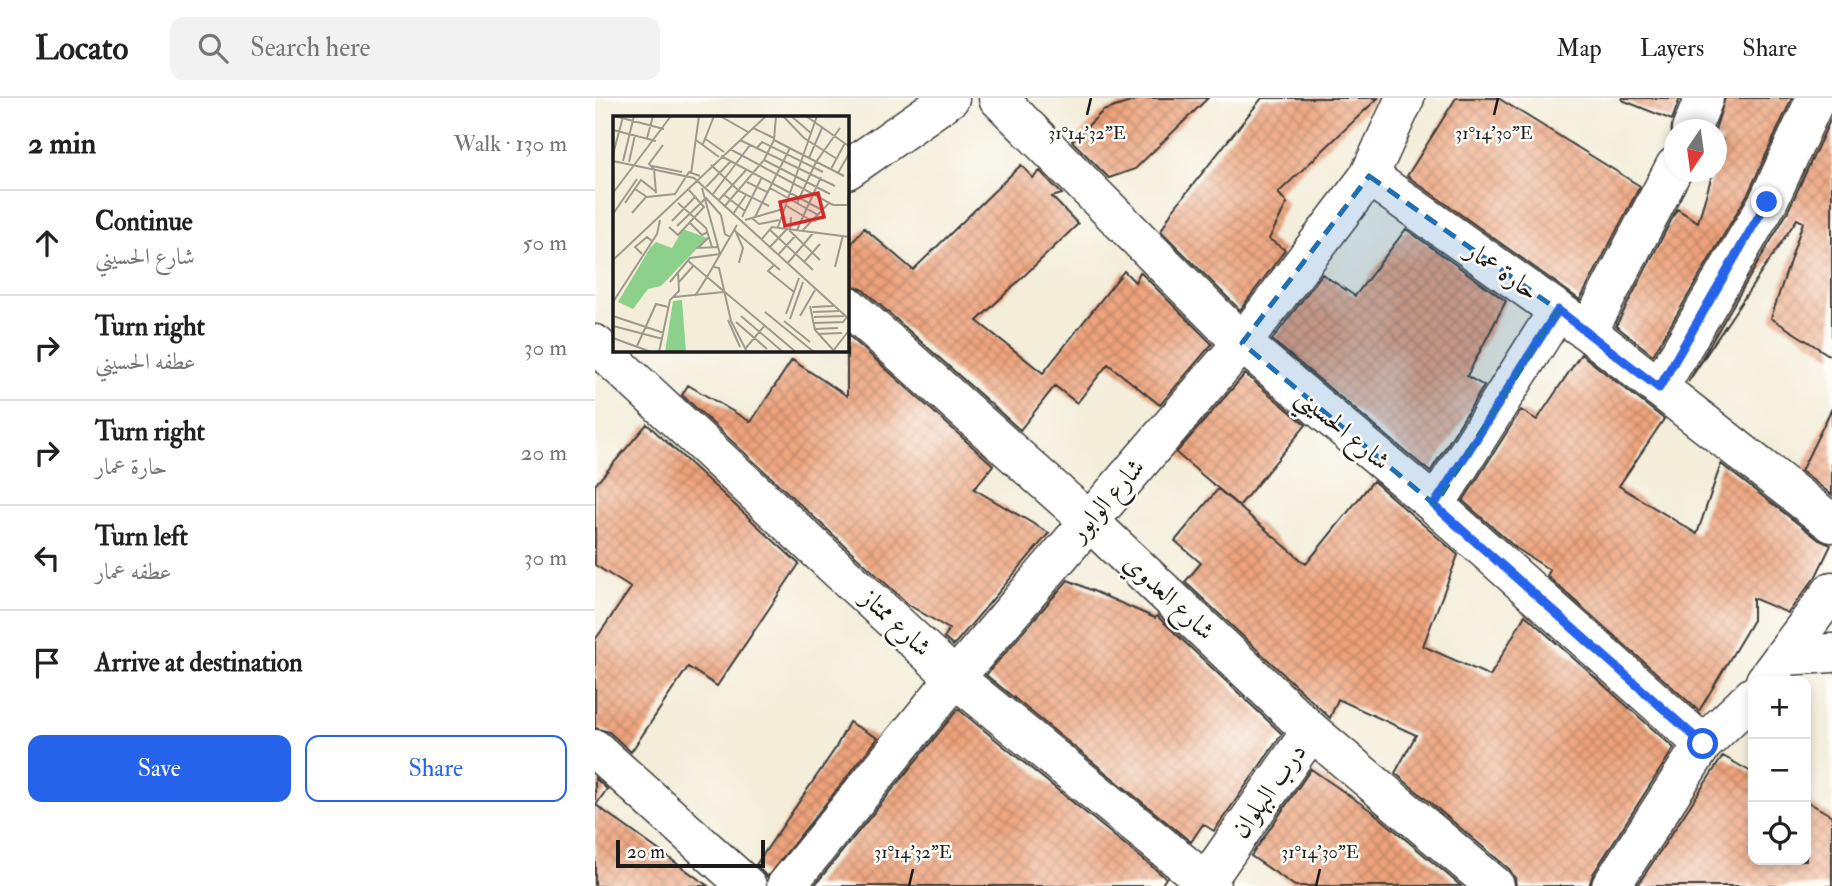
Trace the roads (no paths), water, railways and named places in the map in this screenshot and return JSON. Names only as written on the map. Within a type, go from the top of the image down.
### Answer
[{"type":"street","points":[[849,169],[950,98]]},
{"type":"street","name":"شارع الحسيني","points":[[998,98],[1242,343],[1434,505],[1703,744]]},
{"type":"street","name":"شارع الوابور","points":[[786,886],[955,678],[1242,343],[1369,176],[1405,98]]},
{"type":"street","points":[[1695,119],[1704,98]]},
{"type":"street","points":[[1659,388],[1767,202],[1816,98]]},
{"type":"street","name":"حارة عمار","points":[[1369,176],[1588,332],[1832,523]]},
{"type":"street","points":[[1588,332],[1667,182]]},
{"type":"street","name":"شارع العدوي","points":[[849,307],[1089,521],[1311,731],[1495,886]]},
{"type":"street","points":[[1434,505],[1558,310]]},
{"type":"street","points":[[595,338],[613,327]]},
{"type":"street","name":"شارع ممتاز","points":[[595,344],[955,678],[1207,885]]},
{"type":"street","points":[[1775,668],[1832,591]]},
{"type":"street","points":[[1775,668],[1832,653]]},
{"type":"street","points":[[1611,886],[1703,744],[1748,701]]},
{"type":"street","name":"درب البهلوان","points":[[1207,885],[1311,731]]},
{"type":"street","points":[[595,749],[747,886]]}]
